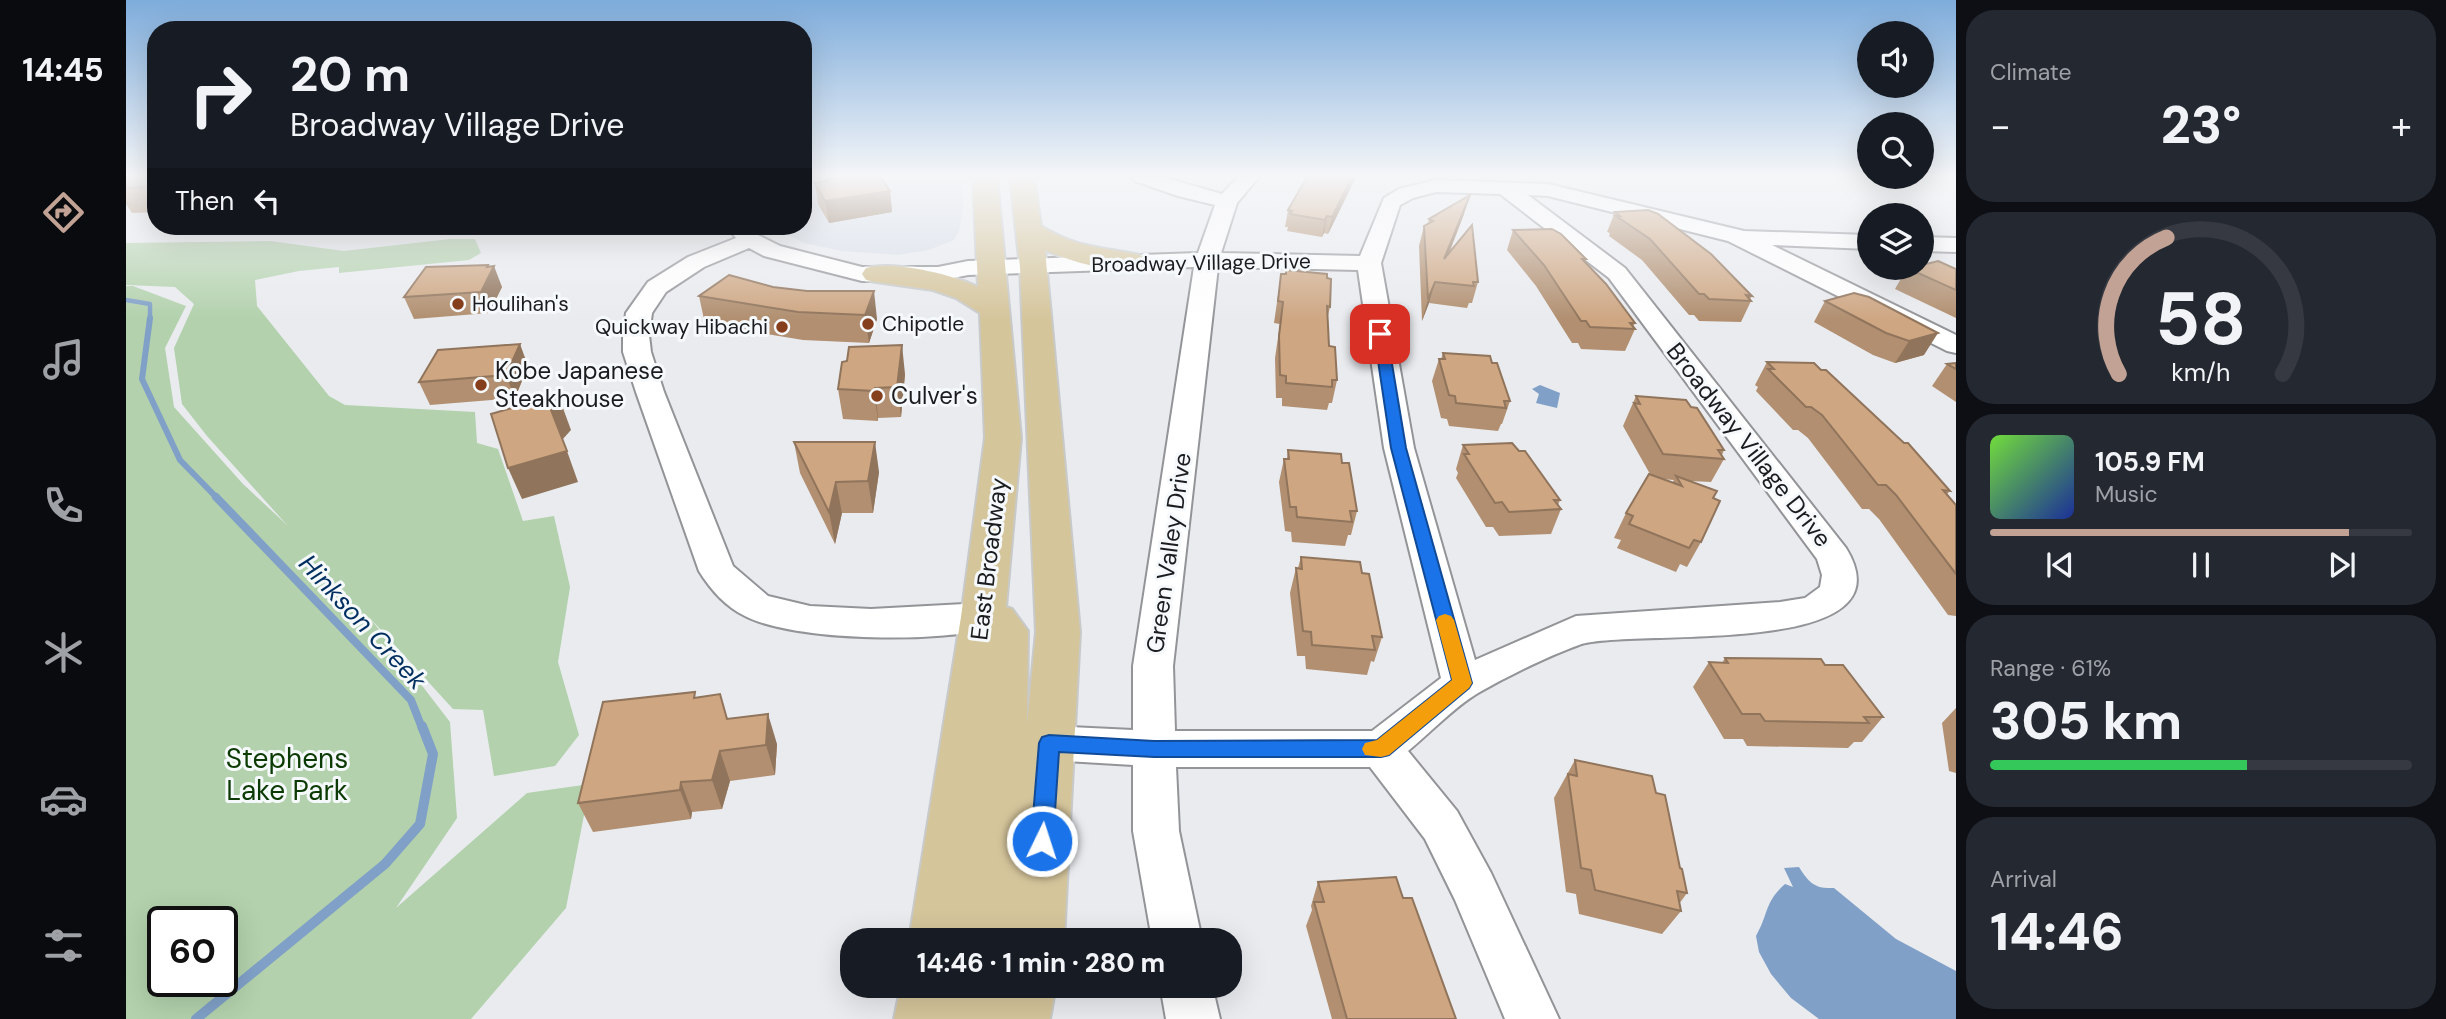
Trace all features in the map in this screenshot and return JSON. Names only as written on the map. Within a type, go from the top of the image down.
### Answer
[{"type":"main road","name":"East Broadway","points":[[997,225],[1006,258],[1058,632],[1036,928]]},
{"type":"main road","name":"East Broadway","points":[[940,928],[983,617],[1003,438],[996,311],[1013,225]]},
{"type":"main road","points":[[1006,258],[1063,250],[1082,256],[1134,262]]},
{"type":"main road","points":[[876,274],[941,281],[960,287],[996,311]]},
{"type":"main road","points":[[983,617],[997,620],[1006,631],[999,838],[990,928]]},
{"type":"main road","points":[[925,1019],[929,998]]},
{"type":"main road","points":[[978,1019],[981,998]]},
{"type":"main road","points":[[1019,1019],[1023,998]]},
{"type":"street","name":"Green Valley Drive","points":[[1175,928],[1156,831],[1153,666],[1207,260],[1222,225]]},
{"type":"street","points":[[1383,225],[1369,263],[1399,448],[1462,683]]},
{"type":"street","name":"Broadway Village Drive","points":[[1381,749],[1462,683],[1576,630],[1811,612],[1823,606],[1833,595],[1840,578],[1835,556],[1617,273],[1553,225]]},
{"type":"street","points":[[1689,225],[1736,236],[1857,241]]},
{"type":"street","points":[[741,235],[657,287],[646,299],[639,313],[636,335],[638,352],[650,392],[717,571],[734,592],[763,609],[818,621],[939,621],[983,617]]},
{"type":"street","points":[[747,235],[772,251],[862,274],[938,274],[1006,258]]},
{"type":"street","points":[[1736,236],[1956,345]]},
{"type":"street","points":[[1934,244],[1956,245]]},
{"type":"street","name":"Broadway Village Drive","points":[[1006,258],[1134,262],[1207,260],[1369,263]]},
{"type":"street","points":[[827,265],[1006,258]]},
{"type":"street","points":[[1049,743],[1154,749],[1381,749],[1441,825],[1474,889],[1532,1019]]},
{"type":"street","points":[[1189,998],[1193,1019]]},
{"type":"shaded area","points":[[812,225],[960,225],[954,240],[929,250],[898,255],[842,251],[804,243],[788,235],[812,235]]},
{"type":"green space","name":"Stephens Lake Park","points":[[450,239],[475,239],[481,253],[469,260],[339,273],[339,267],[299,271],[255,280],[257,306],[329,396],[345,405],[475,412],[477,443],[498,449],[523,521],[554,516],[570,587],[558,662],[579,735],[555,766],[494,776],[483,710],[453,709],[370,618],[450,722],[457,818],[396,908],[527,793],[590,784],[566,908],[471,1019],[126,1019],[126,286],[133,286],[186,306],[165,348],[174,407],[243,484],[287,525],[182,404],[174,348],[194,304],[175,287],[126,285],[126,243],[270,241],[344,251]]},
{"type":"water","points":[[1540,385],[1560,393],[1557,408],[1536,403],[1539,394],[1532,389]]},
{"type":"water","points":[[1799,867],[1813,884],[1834,888],[1896,939],[1956,971],[1956,1019],[1819,1019],[1791,998],[1771,974],[1759,952],[1756,936],[1773,897],[1785,884],[1793,887],[1784,868]]},
{"type":"building","points":[[1458,225],[1444,259],[1472,225],[1478,282],[1473,282],[1474,286],[1435,282],[1428,299],[1424,226]]},
{"type":"building","points":[[1629,225],[1672,225],[1711,254],[1752,296],[1746,295],[1751,301],[1709,299],[1704,294],[1699,294],[1650,239]]},
{"type":"building","points":[[1552,229],[1561,234],[1586,259],[1582,259],[1606,284],[1635,323],[1630,323],[1635,329],[1590,327],[1586,321],[1581,321],[1544,265],[1513,230]]},
{"type":"building","points":[[1938,261],[1956,269],[1956,290],[1934,280],[1934,262]]},
{"type":"building","points":[[488,265],[487,267],[494,266],[481,292],[404,297],[426,267]]},
{"type":"building","points":[[1286,270],[1327,274],[1327,278],[1331,279],[1330,307],[1327,306],[1329,346],[1335,347],[1337,380],[1332,380],[1332,387],[1286,383],[1286,376],[1280,375],[1279,336],[1283,302],[1278,301],[1281,274],[1286,274]]},
{"type":"building","points":[[729,275],[773,287],[807,291],[874,291],[865,315],[798,312],[699,296]]},
{"type":"building","points":[[1854,293],[1869,297],[1938,333],[1909,341],[1886,333],[1825,301]]},
{"type":"building","points":[[520,344],[506,375],[419,382],[438,350]]},
{"type":"building","points":[[902,345],[897,387],[875,388],[874,391],[838,389],[842,362],[847,361],[849,347]]},
{"type":"building","points":[[1443,353],[1490,356],[1492,363],[1497,363],[1510,401],[1504,401],[1506,408],[1456,403],[1455,396],[1449,395],[1439,359],[1445,359]]},
{"type":"building","points":[[1767,362],[1814,363],[1821,370],[1826,370],[1904,443],[1908,443],[1950,491],[1943,490],[1956,505],[1956,574],[1896,495],[1886,485],[1878,485],[1822,415],[1811,407],[1806,407],[1768,369],[1774,369]]},
{"type":"building","points":[[535,396],[560,400],[551,410],[567,451],[508,468],[491,414],[526,404]]},
{"type":"building","points":[[1636,396],[1686,400],[1691,407],[1697,408],[1724,450],[1718,450],[1724,459],[1663,454],[1634,403],[1640,404]]},
{"type":"building","points":[[794,442],[875,442],[868,481],[836,482],[829,512]]},
{"type":"building","points":[[1512,443],[1519,451],[1525,451],[1560,500],[1554,500],[1561,509],[1509,512],[1502,502],[1495,503],[1464,454],[1469,454],[1463,445]]},
{"type":"building","points":[[1288,450],[1341,454],[1342,463],[1349,463],[1357,511],[1350,511],[1352,522],[1297,517],[1296,507],[1290,507],[1284,459],[1289,459]]},
{"type":"building","points":[[1649,474],[1682,486],[1676,476],[1717,491],[1713,498],[1720,501],[1701,542],[1694,540],[1689,548],[1629,524],[1633,516],[1626,513]]},
{"type":"building","points":[[1301,557],[1360,562],[1362,573],[1369,574],[1382,637],[1372,636],[1375,650],[1312,645],[1311,632],[1303,631],[1296,568],[1302,569]]},
{"type":"building","points":[[1725,658],[1821,659],[1825,665],[1843,665],[1883,717],[1864,717],[1869,723],[1765,721],[1760,714],[1742,714],[1709,662],[1728,663]]},
{"type":"building","points":[[695,692],[694,698],[720,694],[727,719],[768,714],[766,745],[720,751],[712,780],[681,782],[680,790],[578,803],[603,702]]},
{"type":"building","points":[[1575,760],[1652,776],[1656,793],[1665,795],[1682,869],[1687,893],[1677,891],[1681,911],[1595,890],[1591,870],[1581,868],[1568,774],[1577,776]]},
{"type":"building","points":[[1396,877],[1403,898],[1412,898],[1456,1019],[1347,1019],[1314,902],[1324,902],[1318,882]]},
{"type":"waterway","name":"Hinkson Creek","points":[[126,300],[150,304],[150,318]]},
{"type":"waterway","name":"Hinkson Creek","points":[[150,318],[142,379],[180,460],[218,499]]},
{"type":"waterway","name":"Hinkson Creek","points":[[216,497],[411,700],[422,728]]},
{"type":"waterway","name":"Hinkson Creek","points":[[196,1019],[385,864],[420,824],[433,754],[422,726]]},
{"type":"slow traffic","points":[[1372,749],[1381,749],[1462,683],[1445,620]]},
{"type":"place","name":"Houlihan's","points":[[458,304]]},
{"type":"place","name":"Chipotle","points":[[868,324]]},
{"type":"place","name":"Quickway Hibachi","points":[[782,327]]},
{"type":"place","name":"Kobe Japanese Steakhouse","points":[[481,385]]},
{"type":"place","name":"Culver's","points":[[877,396]]},
{"type":"route","points":[[1042,841],[1049,743],[1154,749],[1381,749],[1462,683],[1399,448],[1380,334]]}]
